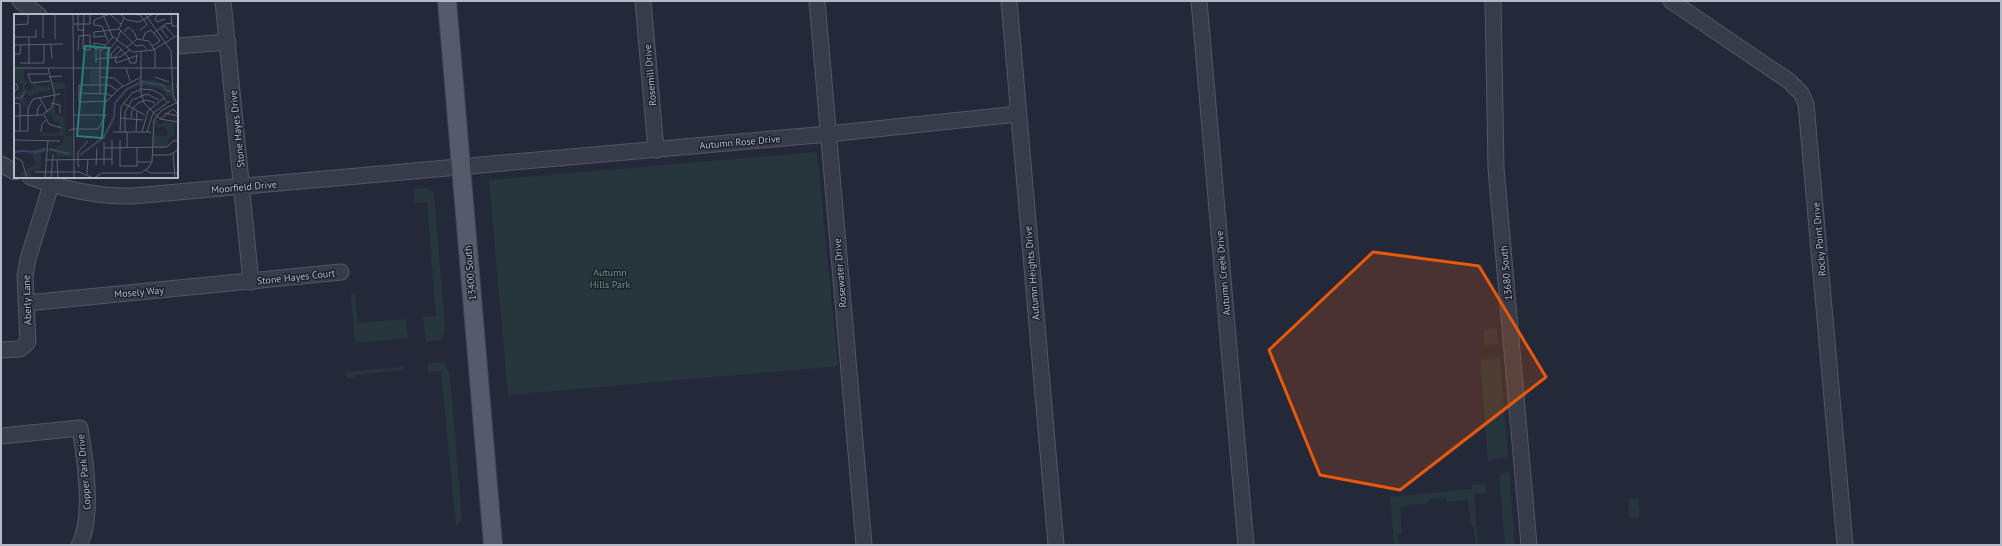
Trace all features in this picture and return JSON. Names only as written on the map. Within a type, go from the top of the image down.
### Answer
[{"type":"main road","name":"13400 South","points":[[446,1],[493,545]]},
{"type":"street","points":[[20,1],[38,14]]},
{"type":"street","name":"Stone Hayes Drive","points":[[223,1],[251,282]]},
{"type":"street","name":"Rosemill Drive","points":[[643,1],[656,150]]},
{"type":"street","name":"Rosewater Drive","points":[[817,1],[864,545]]},
{"type":"street","name":"Autumn Heights Drive","points":[[1009,1],[1056,545]]},
{"type":"street","name":"Autumn Creek Drive","points":[[1199,1],[1246,545]]},
{"type":"street","name":"13680 South","points":[[1493,1],[1496,161],[1529,545]]},
{"type":"street","name":"Rocky Point Drive","points":[[1671,1],[1789,81],[1801,93],[1806,104],[1845,545]]},
{"type":"street","points":[[178,46],[228,42]]},
{"type":"street","name":"Autumn Rose Drive","points":[[461,168],[828,134],[1018,114]]},
{"type":"street","points":[[1,164],[14,171]]},
{"type":"street","name":"Moorfield Drive","points":[[33,178],[51,185],[115,197],[461,168]]},
{"type":"street","name":"Aberly Lane","points":[[1,350],[20,349],[28,342],[25,276],[28,259],[51,185]]},
{"type":"street","name":"Stone Hayes Court","points":[[251,282],[342,272]]},
{"type":"street","name":"Mosely Way","points":[[27,303],[251,282]]},
{"type":"street","name":"Copper Park Drive","points":[[1,436],[80,428],[84,449],[87,514],[83,538],[79,545]]},
{"type":"highlighted area","points":[[1373,252],[1479,266],[1546,377],[1400,490],[1320,475],[1269,350]]},
{"type":"green space","name":"Autumn Hills Park","points":[[817,152],[838,366],[508,395],[489,180]]},
{"type":"green space","points":[[428,188],[434,193],[445,327],[442,340],[426,342],[423,317],[436,316],[427,202],[415,203],[414,189]]},
{"type":"green space","points":[[355,293],[358,323],[406,319],[408,338],[355,343],[351,294]]},
{"type":"green space","points":[[1497,328],[1498,344],[1484,345],[1483,329]]},
{"type":"green space","points":[[1500,358],[1508,457],[1488,460],[1480,360]]},
{"type":"green space","points":[[438,362],[445,364],[450,376],[462,519],[456,526],[441,371],[428,372],[428,364]]},
{"type":"green space","points":[[403,367],[403,370],[354,375],[354,377],[346,378],[346,372]]},
{"type":"green space","points":[[1509,472],[1515,545],[1505,545],[1499,473]]},
{"type":"green space","points":[[1485,484],[1486,493],[1474,494],[1478,545],[1476,545],[1474,527],[1471,527],[1468,500],[1447,502],[1446,497],[1429,499],[1429,503],[1400,506],[1402,534],[1398,534],[1399,545],[1394,545],[1390,497],[1472,489],[1472,485]]},
{"type":"green space","points":[[1639,498],[1639,518],[1629,518],[1629,499]]}]
